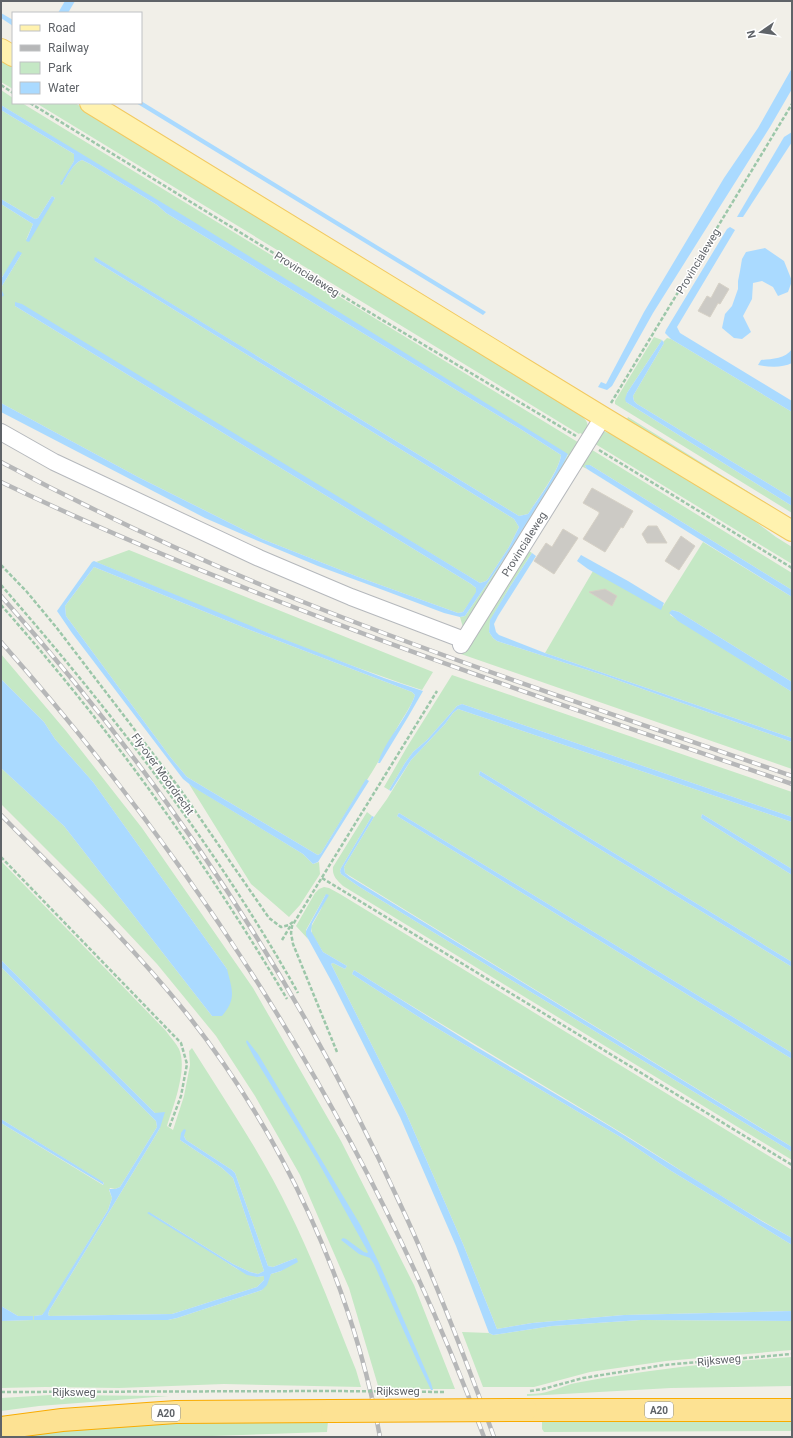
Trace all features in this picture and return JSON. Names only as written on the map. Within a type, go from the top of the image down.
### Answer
[{"type":"highway","name":"Rijksweg","points":[[1,1428],[62,1420],[332,1401],[526,1401],[792,1410]]},
{"type":"main road","points":[[1,49],[12,55]]},
{"type":"main road","points":[[92,104],[792,531]]},
{"type":"lane","name":"Provincialeweg","points":[[1,432],[54,462],[259,558],[463,643],[586,442],[603,417]]},
{"type":"path","points":[[1,85],[12,92]]},
{"type":"path","name":"Provincialeweg","points":[[32,104],[359,306],[792,568]]},
{"type":"path","name":"Provincialeweg","points":[[603,417],[792,104]]},
{"type":"path","points":[[1,566],[27,592],[56,627],[175,783],[269,918],[281,927],[289,925],[293,922]]},
{"type":"path","name":"Fly-over Moordrecht","points":[[1,586],[82,680],[156,776],[230,883],[298,993]]},
{"type":"path","points":[[1,605],[72,688],[141,778],[200,860],[287,999]]},
{"type":"path","points":[[282,940],[437,691]]},
{"type":"path","points":[[1,856],[182,1043],[187,1064],[182,1096],[169,1128]]},
{"type":"path","points":[[322,878],[792,1165]]},
{"type":"path","points":[[293,922],[291,933],[293,944],[337,1052]]},
{"type":"path","name":"Rijksweg","points":[[526,1401],[543,1389],[583,1378],[664,1365],[792,1354]]},
{"type":"path","name":"Rijksweg","points":[[1,1392],[332,1401],[451,1392]]},
{"type":"green space","points":[[1,58],[12,64],[12,88],[1,82]]},
{"type":"green space","points":[[1,90],[12,97],[12,104],[24,104],[581,444],[464,631],[460,617],[465,616],[506,556],[568,455],[1,105]]},
{"type":"green space","points":[[38,104],[77,104],[574,409],[584,418],[588,427],[586,436],[580,433],[579,434]]},
{"type":"green space","points":[[1,110],[74,154],[74,161],[61,184],[62,185],[70,170],[76,164],[82,160],[90,164],[157,205],[166,213],[561,455],[552,477],[528,514],[519,516],[96,258],[95,261],[514,519],[519,527],[509,547],[488,579],[480,583],[15,303],[15,306],[471,584],[476,588],[477,592],[463,612],[458,613],[361,578],[262,539],[138,477],[1,403],[2,286],[22,253],[1,278],[1,204],[33,224],[26,240],[55,198],[52,196],[38,218],[35,219],[1,199]]},
{"type":"green space","points":[[654,337],[662,340],[627,393],[626,402],[792,506],[792,513],[615,404],[615,401]]},
{"type":"green space","points":[[667,338],[792,412],[792,498],[634,401],[633,396],[664,343],[663,342]]},
{"type":"green space","points":[[622,416],[627,419],[628,417],[792,519],[792,524],[628,423]]},
{"type":"green space","points":[[602,431],[621,436],[736,507],[792,547],[792,564],[592,442]]},
{"type":"green space","points":[[589,448],[792,573],[792,590],[590,465],[585,466],[587,469],[577,464]]},
{"type":"green space","points":[[703,542],[792,597],[792,682],[679,612],[672,610],[670,615],[792,692],[792,738],[545,653],[593,571],[663,606]]},
{"type":"green space","points":[[524,547],[532,553],[490,621],[489,632],[493,638],[497,641],[603,675],[792,742],[792,769],[461,654],[478,622]]},
{"type":"green space","points":[[129,550],[433,672],[422,690],[299,646],[96,562]]},
{"type":"green space","points":[[94,567],[250,630],[412,692],[415,695],[375,767],[321,853],[318,855],[316,854],[187,777],[171,758],[66,616],[65,606]]},
{"type":"green space","points":[[1,654],[66,731],[142,828],[253,988],[341,1141],[414,1285],[455,1389],[379,1389],[349,1288],[300,1175],[255,1096],[216,1036],[157,964],[96,899],[1,804],[1,768],[64,826],[212,1016],[222,1016],[227,969],[93,782],[55,739],[44,722],[1,679]]},
{"type":"green space","points":[[452,675],[792,792],[792,817],[462,704],[457,706],[427,740],[413,752],[389,790],[384,787]]},
{"type":"green space","points":[[458,709],[792,822],[792,869],[702,814],[701,818],[792,875],[792,962],[480,771],[479,775],[792,967],[792,1053],[399,813],[397,816],[792,1059],[792,1147],[345,873],[344,867],[411,760]]},
{"type":"green space","points":[[189,784],[303,854],[313,864],[319,862],[320,874],[300,905],[289,917],[251,884]]},
{"type":"green space","points":[[367,812],[372,816],[341,868],[341,874],[358,886],[792,1152],[792,1160],[343,886],[334,875],[333,867]]},
{"type":"green space","points":[[1,861],[166,1031],[178,1047],[182,1067],[181,1077],[176,1099],[167,1126],[173,1130],[184,1096],[190,1065],[189,1051],[192,1048],[244,1129],[268,1171],[299,1232],[356,1370],[361,1387],[224,1384],[119,1388],[1,1388],[1,1321],[33,1320],[33,1316],[18,1316],[1,1306],[1,1123],[103,1185],[104,1183],[1,1119],[1,967],[156,1121],[157,1127],[120,1187],[115,1189],[110,1188],[109,1190],[112,1198],[108,1210],[45,1312],[42,1315],[34,1316],[34,1320],[168,1320],[177,1318],[262,1290],[271,1274],[281,1271],[296,1258],[273,1267],[268,1266],[235,1173],[186,1140],[184,1136],[180,1140],[222,1168],[233,1178],[264,1271],[258,1274],[233,1264],[149,1212],[237,1269],[257,1277],[264,1276],[264,1280],[257,1287],[172,1314],[48,1315],[160,1128],[159,1113],[155,1113],[1,960]]},
{"type":"green space","points":[[324,887],[340,894],[792,1170],[792,1238],[747,1212],[612,1127],[354,970],[352,974],[425,1021],[622,1138],[668,1169],[792,1245],[792,1311],[624,1315],[532,1323],[497,1329],[463,1244],[406,1113],[331,964],[333,963],[345,969],[347,966],[323,952],[312,934],[311,927],[321,909],[326,894],[306,930],[308,939],[296,926],[315,893]]},
{"type":"green space","points":[[641,1320],[792,1321],[792,1350],[666,1361],[590,1372],[534,1387],[483,1387],[462,1332],[489,1333],[493,1335],[552,1326]]},
{"type":"green space","points":[[792,1357],[792,1386],[671,1388],[527,1396],[527,1394],[544,1393],[571,1384],[633,1373],[746,1360]]},
{"type":"green space","points":[[51,1395],[169,1396],[39,1406],[1,1411],[1,1398]]},
{"type":"green space","points":[[792,1419],[792,1431],[544,1432],[542,1429],[542,1421]]},
{"type":"green space","points":[[328,1421],[327,1432],[183,1437],[2,1437],[75,1428],[169,1423]]},
{"type":"water","points":[[65,1],[75,1],[69,12],[59,12]]},
{"type":"water","points":[[1,13],[12,19],[12,25],[1,18]]},
{"type":"water","points":[[792,68],[792,89],[770,127],[653,313],[612,386],[607,390],[598,387],[601,382],[606,384],[644,312],[724,178],[758,128]]},
{"type":"water","points":[[142,102],[486,312],[483,315],[138,104],[142,104]]},
{"type":"water","points":[[1,105],[194,222],[568,454],[506,556],[465,616],[460,617],[444,613],[318,566],[205,518],[1,412],[1,403],[138,477],[262,539],[361,578],[458,613],[463,612],[476,592],[476,588],[471,584],[15,306],[15,302],[22,304],[480,583],[488,579],[509,547],[519,527],[514,519],[95,261],[95,257],[519,516],[528,514],[542,494],[556,469],[561,455],[166,213],[157,205],[90,164],[82,160],[76,164],[62,185],[60,184],[74,161],[74,154],[1,110]]},
{"type":"water","points":[[792,132],[792,142],[743,217],[737,217],[784,137]]},
{"type":"water","points":[[52,196],[55,198],[29,242],[26,241],[33,224],[1,204],[1,199],[35,219],[38,218]]},
{"type":"water","points":[[730,227],[735,230],[677,327],[680,333],[792,401],[792,412],[671,339],[665,333],[727,229]]},
{"type":"water","points":[[765,248],[784,261],[792,281],[788,292],[778,296],[773,287],[762,281],[753,283],[752,299],[743,316],[751,332],[742,339],[734,338],[722,328],[725,314],[732,306],[738,289],[742,259],[746,252]]},
{"type":"water","points":[[18,251],[22,253],[2,286],[4,295],[2,297],[1,279]]},
{"type":"water","points":[[662,340],[664,343],[633,396],[634,401],[792,498],[792,506],[626,402],[625,399],[627,393]]},
{"type":"water","points":[[792,349],[792,363],[775,367],[758,365],[761,360],[782,357]]},
{"type":"water","points":[[590,465],[792,590],[792,597],[587,469],[585,466]]},
{"type":"water","points":[[532,553],[536,556],[494,624],[496,632],[499,635],[545,653],[792,738],[792,742],[603,675],[497,641],[489,632],[490,620]]},
{"type":"water","points":[[581,555],[664,603],[661,610],[588,569],[577,561]]},
{"type":"water","points":[[94,561],[273,635],[384,678],[423,691],[380,763],[378,763],[381,754],[407,713],[415,695],[412,692],[250,630],[94,567],[65,606],[66,616],[171,758],[187,777],[316,854],[318,855],[321,853],[366,779],[369,781],[318,862],[313,864],[303,854],[193,787],[183,779],[72,633],[57,611]]},
{"type":"water","points":[[672,610],[679,612],[792,682],[792,692],[678,621],[669,613]]},
{"type":"water","points":[[1,679],[44,722],[55,739],[93,782],[227,969],[232,994],[230,1004],[222,1016],[212,1016],[64,826],[1,768]]},
{"type":"water","points":[[462,704],[792,817],[792,822],[458,709],[411,760],[391,791],[389,790],[413,752],[427,740],[457,706]]},
{"type":"water","points":[[480,771],[792,962],[792,967],[479,775]]},
{"type":"water","points":[[399,813],[792,1053],[792,1059],[397,816]]},
{"type":"water","points":[[702,814],[792,869],[792,875],[701,818]]},
{"type":"water","points":[[372,816],[374,817],[344,867],[345,873],[350,877],[792,1147],[792,1152],[358,886],[341,874],[341,868]]},
{"type":"water","points":[[326,894],[329,895],[312,924],[311,931],[323,952],[347,966],[345,969],[333,963],[331,964],[406,1113],[463,1244],[497,1329],[532,1323],[624,1315],[792,1311],[792,1321],[641,1320],[552,1326],[493,1335],[489,1333],[456,1246],[400,1117],[334,986],[306,935],[306,931]]},
{"type":"water","points":[[1,960],[155,1113],[165,1112],[160,1128],[48,1315],[172,1314],[257,1287],[264,1280],[264,1276],[257,1277],[247,1275],[147,1213],[149,1212],[233,1264],[258,1274],[264,1271],[233,1178],[222,1168],[180,1140],[181,1133],[184,1129],[186,1130],[184,1136],[186,1140],[235,1173],[268,1266],[273,1267],[296,1258],[298,1262],[281,1271],[271,1274],[267,1285],[262,1290],[168,1320],[34,1320],[34,1316],[42,1315],[45,1311],[108,1210],[112,1198],[109,1189],[120,1187],[157,1127],[156,1121],[1,967]]},
{"type":"water","points":[[354,970],[475,1046],[792,1238],[792,1245],[668,1169],[622,1138],[425,1021],[352,974]]},
{"type":"water","points":[[247,1040],[258,1054],[361,1226],[380,1265],[433,1390],[431,1390],[418,1363],[374,1264],[370,1258],[359,1254],[341,1240],[343,1238],[346,1239],[364,1252],[368,1252],[317,1160],[254,1057],[246,1042]]},
{"type":"water","points":[[1,1119],[103,1182],[104,1185],[1,1123]]},
{"type":"water","points":[[1,1306],[18,1316],[33,1316],[33,1320],[1,1321]]},
{"type":"building","points":[[719,283],[729,289],[720,304],[718,303],[710,317],[698,311],[707,296],[711,298]]},
{"type":"building","points":[[592,488],[633,511],[623,528],[621,527],[605,552],[583,539],[599,514],[599,512],[583,503]]},
{"type":"building","points":[[648,526],[657,526],[667,543],[647,543],[642,534]]},
{"type":"building","points":[[563,529],[578,538],[554,574],[534,561],[546,543],[552,547]]},
{"type":"building","points":[[681,536],[695,546],[679,570],[665,561]]},
{"type":"building","points":[[605,589],[617,596],[612,606],[589,592]]},
{"type":"railway","points":[[1,462],[85,505],[170,545],[300,601],[400,639],[567,699],[792,776]]},
{"type":"railway","points":[[1,482],[97,526],[195,568],[293,607],[492,680],[792,784]]},
{"type":"railway","points":[[1,596],[61,666],[118,737],[173,811],[224,887],[273,965],[319,1044],[362,1125],[402,1208],[451,1322],[494,1437]]},
{"type":"railway","points":[[1,642],[77,731],[148,824],[216,919],[279,1017],[338,1118],[392,1222],[440,1328],[484,1437]]},
{"type":"railway","points":[[1,815],[97,912],[143,962],[187,1014],[222,1061],[254,1110],[283,1161],[309,1214],[332,1268],[352,1324],[368,1380],[380,1437]]}]
